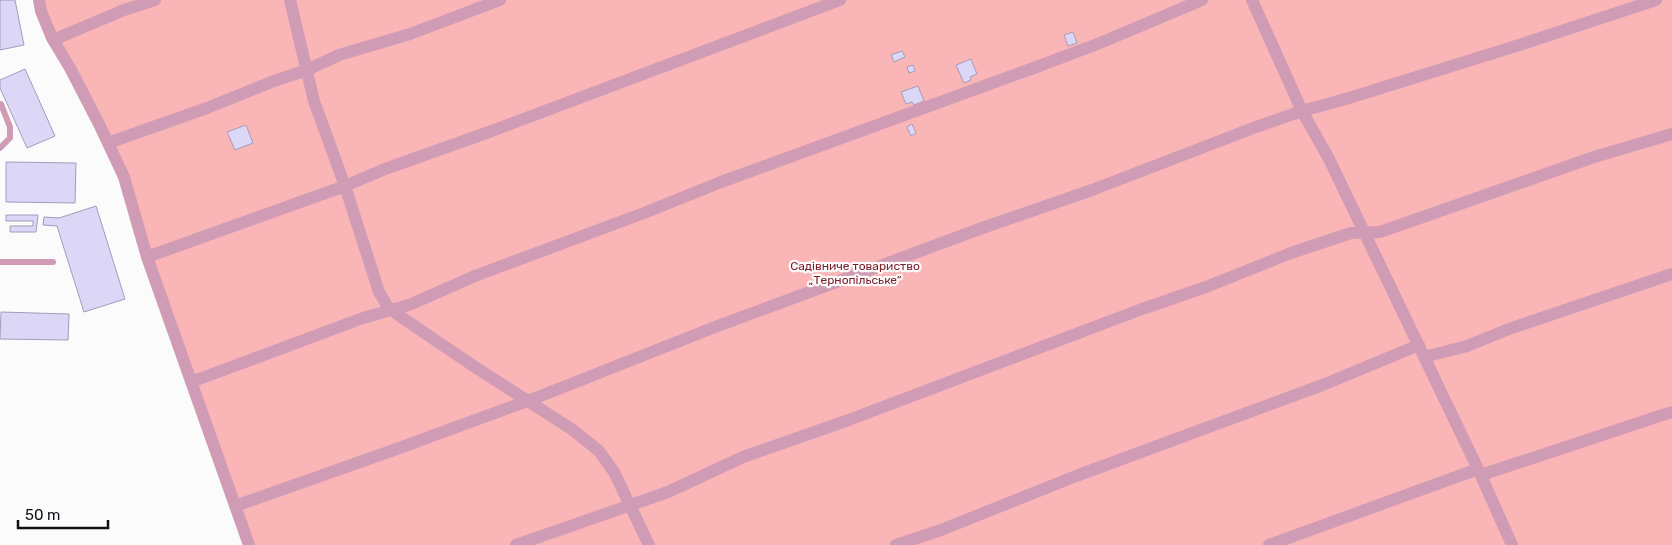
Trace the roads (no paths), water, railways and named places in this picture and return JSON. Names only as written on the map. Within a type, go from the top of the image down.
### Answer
[{"type":"street","points":[[39,0],[41,11],[53,40],[70,68],[124,177],[147,257],[249,545]]},
{"type":"street","points":[[53,40],[155,0]]},
{"type":"street","points":[[290,0],[314,101],[345,186],[379,292],[391,309],[475,368],[573,430],[600,450],[614,472],[649,545]]},
{"type":"street","points":[[108,143],[207,108],[274,80],[307,70],[338,55],[410,34],[500,0]]},
{"type":"street","points":[[147,257],[345,186],[385,169],[489,132],[840,0]]},
{"type":"street","points":[[191,382],[284,346],[410,304],[475,276],[721,182],[1100,43],[1202,0]]},
{"type":"street","points":[[1252,0],[1302,111],[1329,159],[1419,345],[1512,545]]},
{"type":"street","points":[[235,506],[391,452],[820,287],[986,226],[1092,190],[1247,130],[1302,111],[1455,66],[1656,0]]},
{"type":"street","points":[[516,545],[668,492],[743,457],[855,418],[1142,309],[1206,287],[1292,252],[1351,233],[1380,232],[1594,157],[1672,134]]},
{"type":"street","points":[[1424,357],[1466,346],[1509,329],[1672,274]]},
{"type":"street","points":[[896,545],[941,530],[1104,466],[1325,384],[1419,345]]},
{"type":"street","points":[[1269,545],[1479,472],[1672,412]]},
{"type":"lane","points":[[0,104],[2,104],[10,127],[10,138],[0,148]]},
{"type":"lane","points":[[0,262],[53,262]]},
{"type":"park label","name":"Садівниче товариство „Тернопільське“","points":[[855,273]]}]
